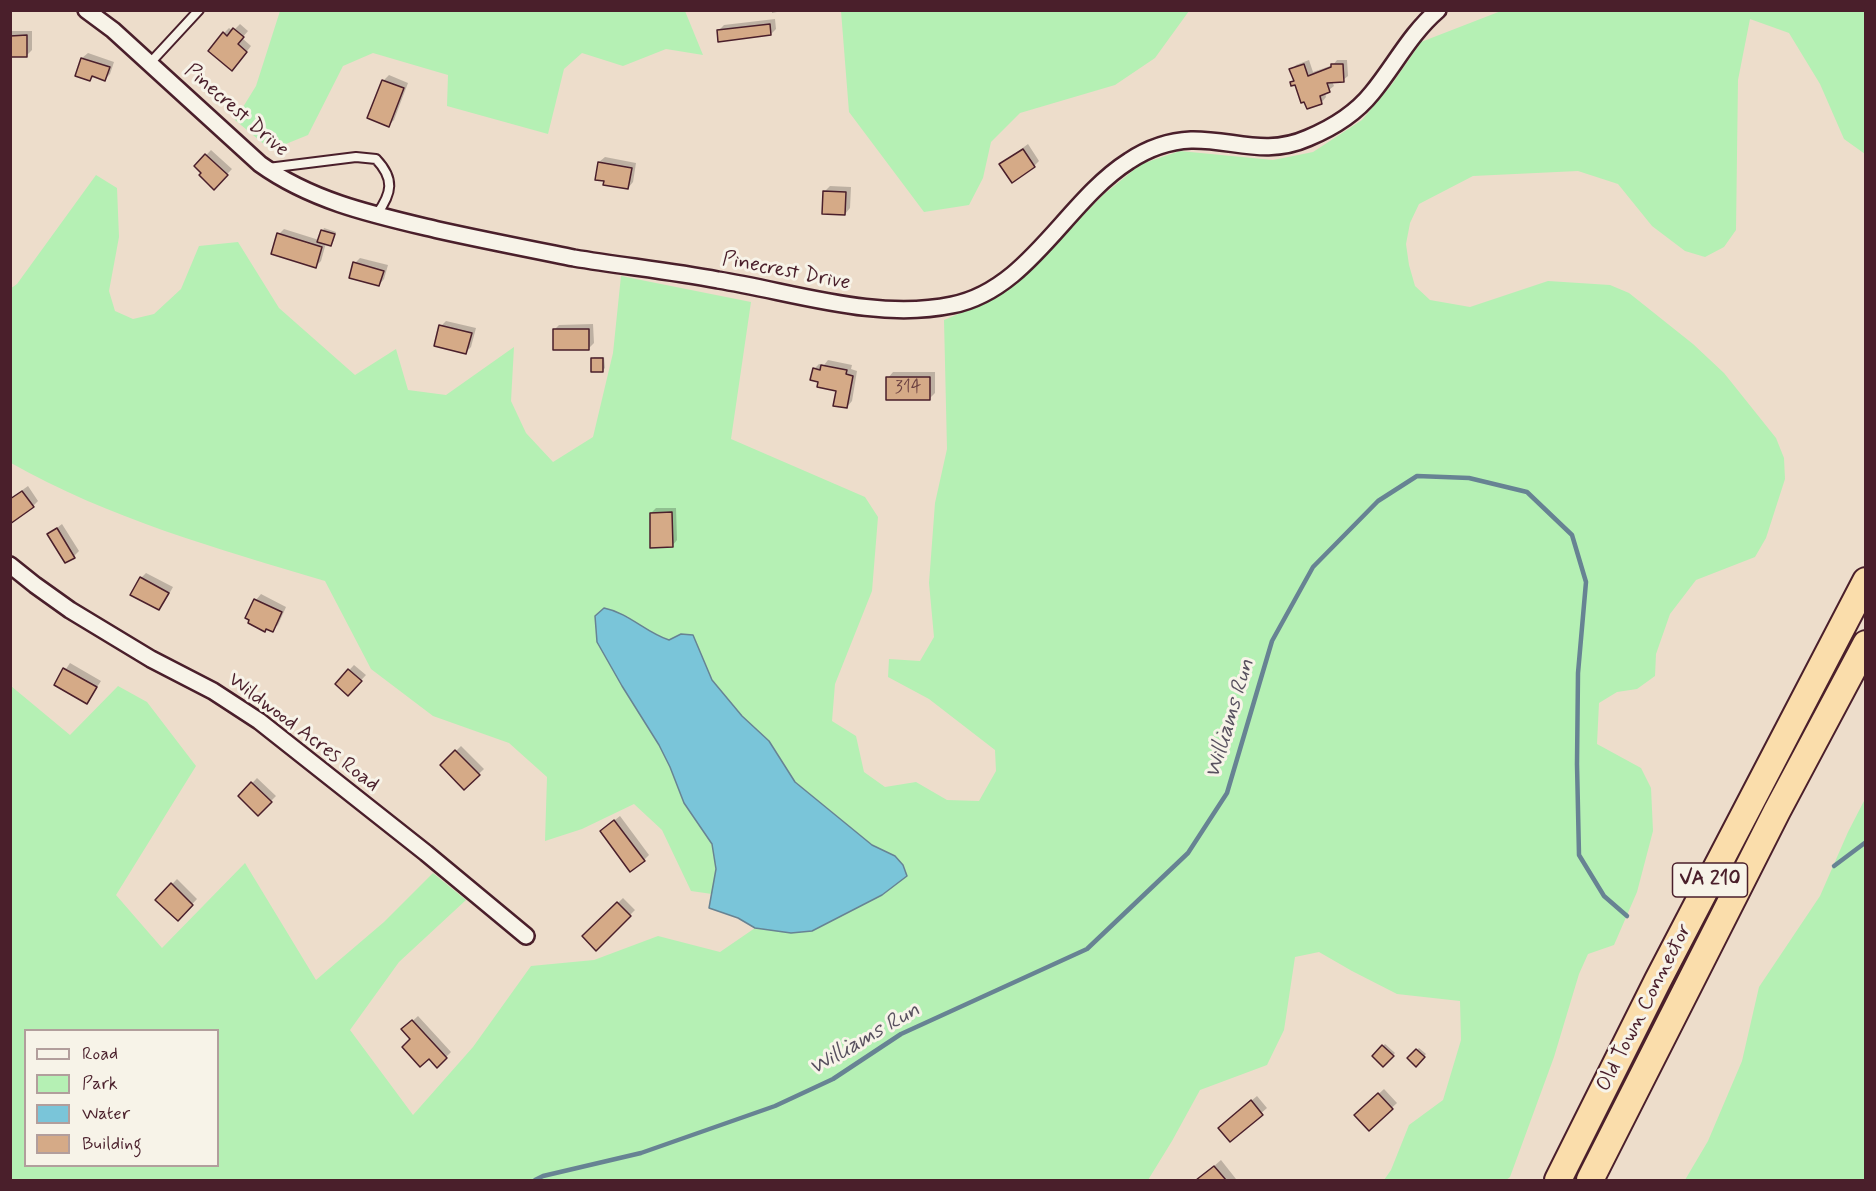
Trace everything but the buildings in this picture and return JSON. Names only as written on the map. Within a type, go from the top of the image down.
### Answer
[{"type":"highway","name":"Old Town Connector","points":[[1558,1180],[1658,980],[1866,581]]},
{"type":"highway","name":"Old Town Connector","points":[[1590,1180],[1762,841],[1866,644]]},
{"type":"street","name":"Pinecrest Drive","points":[[86,10],[113,30],[267,168],[300,189],[334,203],[465,236],[563,255],[723,280],[862,308],[904,310],[954,305],[972,300],[1006,279],[1052,235],[1101,182],[1127,162],[1149,150],[1169,143],[1190,140],[1249,147],[1270,147],[1308,139],[1336,123],[1362,104],[1374,91],[1406,44],[1424,22],[1438,10]]},
{"type":"street","name":"Wildwood Acres Road","points":[[10,565],[70,610],[151,659],[213,691],[259,721],[426,853],[526,936]]},
{"type":"lane","points":[[150,63],[199,10]]},
{"type":"lane","points":[[267,168],[356,158],[376,159],[390,179],[390,190],[386,201],[377,214]]},
{"type":"green space","points":[[841,10],[1189,11],[1155,58],[1115,85],[1020,113],[991,142],[983,178],[969,205],[924,212],[849,112]]},
{"type":"green space","points":[[280,11],[685,11],[703,55],[666,49],[623,66],[582,53],[564,69],[548,134],[447,106],[448,75],[373,53],[343,66],[308,135],[271,150],[235,120],[256,86]]},
{"type":"green space","points":[[1501,11],[1865,11],[1865,154],[1844,139],[1820,84],[1789,33],[1750,19],[1738,80],[1736,230],[1724,247],[1705,257],[1685,251],[1652,226],[1618,184],[1578,171],[1473,176],[1419,204],[1410,223],[1406,244],[1409,265],[1415,286],[1430,300],[1470,307],[1548,281],[1610,285],[1629,293],[1693,344],[1724,373],[1776,438],[1784,458],[1785,479],[1766,538],[1755,557],[1696,580],[1670,614],[1656,654],[1655,676],[1637,689],[1617,692],[1599,703],[1597,744],[1641,768],[1651,788],[1653,831],[1637,892],[1614,945],[1588,954],[1579,974],[1554,1057],[1510,1177],[1506,1180],[1384,1180],[1391,1170],[1409,1125],[1443,1100],[1461,1040],[1460,1001],[1397,994],[1319,952],[1295,957],[1284,1030],[1267,1065],[1200,1090],[1148,1180],[11,1180],[11,686],[70,735],[118,686],[147,702],[196,766],[116,895],[162,948],[245,863],[316,980],[384,922],[433,873],[466,900],[399,962],[350,1030],[413,1115],[473,1047],[531,966],[594,960],[658,936],[720,952],[755,928],[791,933],[895,856],[872,845],[795,782],[769,741],[742,716],[712,680],[681,634],[669,640],[647,631],[627,616],[622,686],[659,745],[684,803],[712,844],[716,869],[712,894],[691,891],[662,830],[634,804],[582,829],[545,841],[547,777],[509,743],[433,716],[371,669],[325,581],[164,531],[86,500],[11,463],[10,289],[17,284],[96,175],[117,188],[119,237],[109,291],[115,311],[133,319],[154,314],[181,289],[199,246],[238,242],[279,308],[355,375],[396,349],[408,390],[446,395],[514,347],[511,401],[526,433],[553,462],[593,437],[613,353],[621,276],[751,302],[731,439],[865,497],[878,517],[872,591],[835,684],[832,721],[856,736],[864,772],[885,787],[916,782],[947,800],[979,801],[996,771],[995,750],[929,699],[888,677],[889,659],[920,661],[934,637],[929,583],[935,503],[947,449],[944,320],[994,299],[1043,256],[1103,195],[1141,164],[1180,151],[1273,160],[1313,152],[1362,120],[1392,84],[1421,42]]},
{"type":"green space","points":[[1865,799],[1865,1180],[1685,1180],[1708,1141],[1742,1061],[1759,987],[1820,896]]},
{"type":"water","points":[[604,608],[613,610],[669,640],[681,634],[693,635],[712,680],[742,716],[769,741],[795,782],[872,845],[895,856],[903,865],[907,876],[882,895],[812,931],[791,933],[755,928],[738,918],[709,908],[716,869],[712,844],[684,803],[659,745],[597,642],[595,616]]},
{"type":"waterway","name":"Williams Run","points":[[535,1180],[543,1176],[641,1153],[775,1106],[833,1079],[901,1034],[1087,949],[1188,853],[1227,793],[1272,641],[1313,567],[1378,501],[1417,476],[1469,478],[1527,492],[1572,535],[1586,582],[1578,673],[1579,855],[1604,896],[1627,916]]},
{"type":"waterway","name":"Williams Run","points":[[1834,866],[1866,842]]}]
